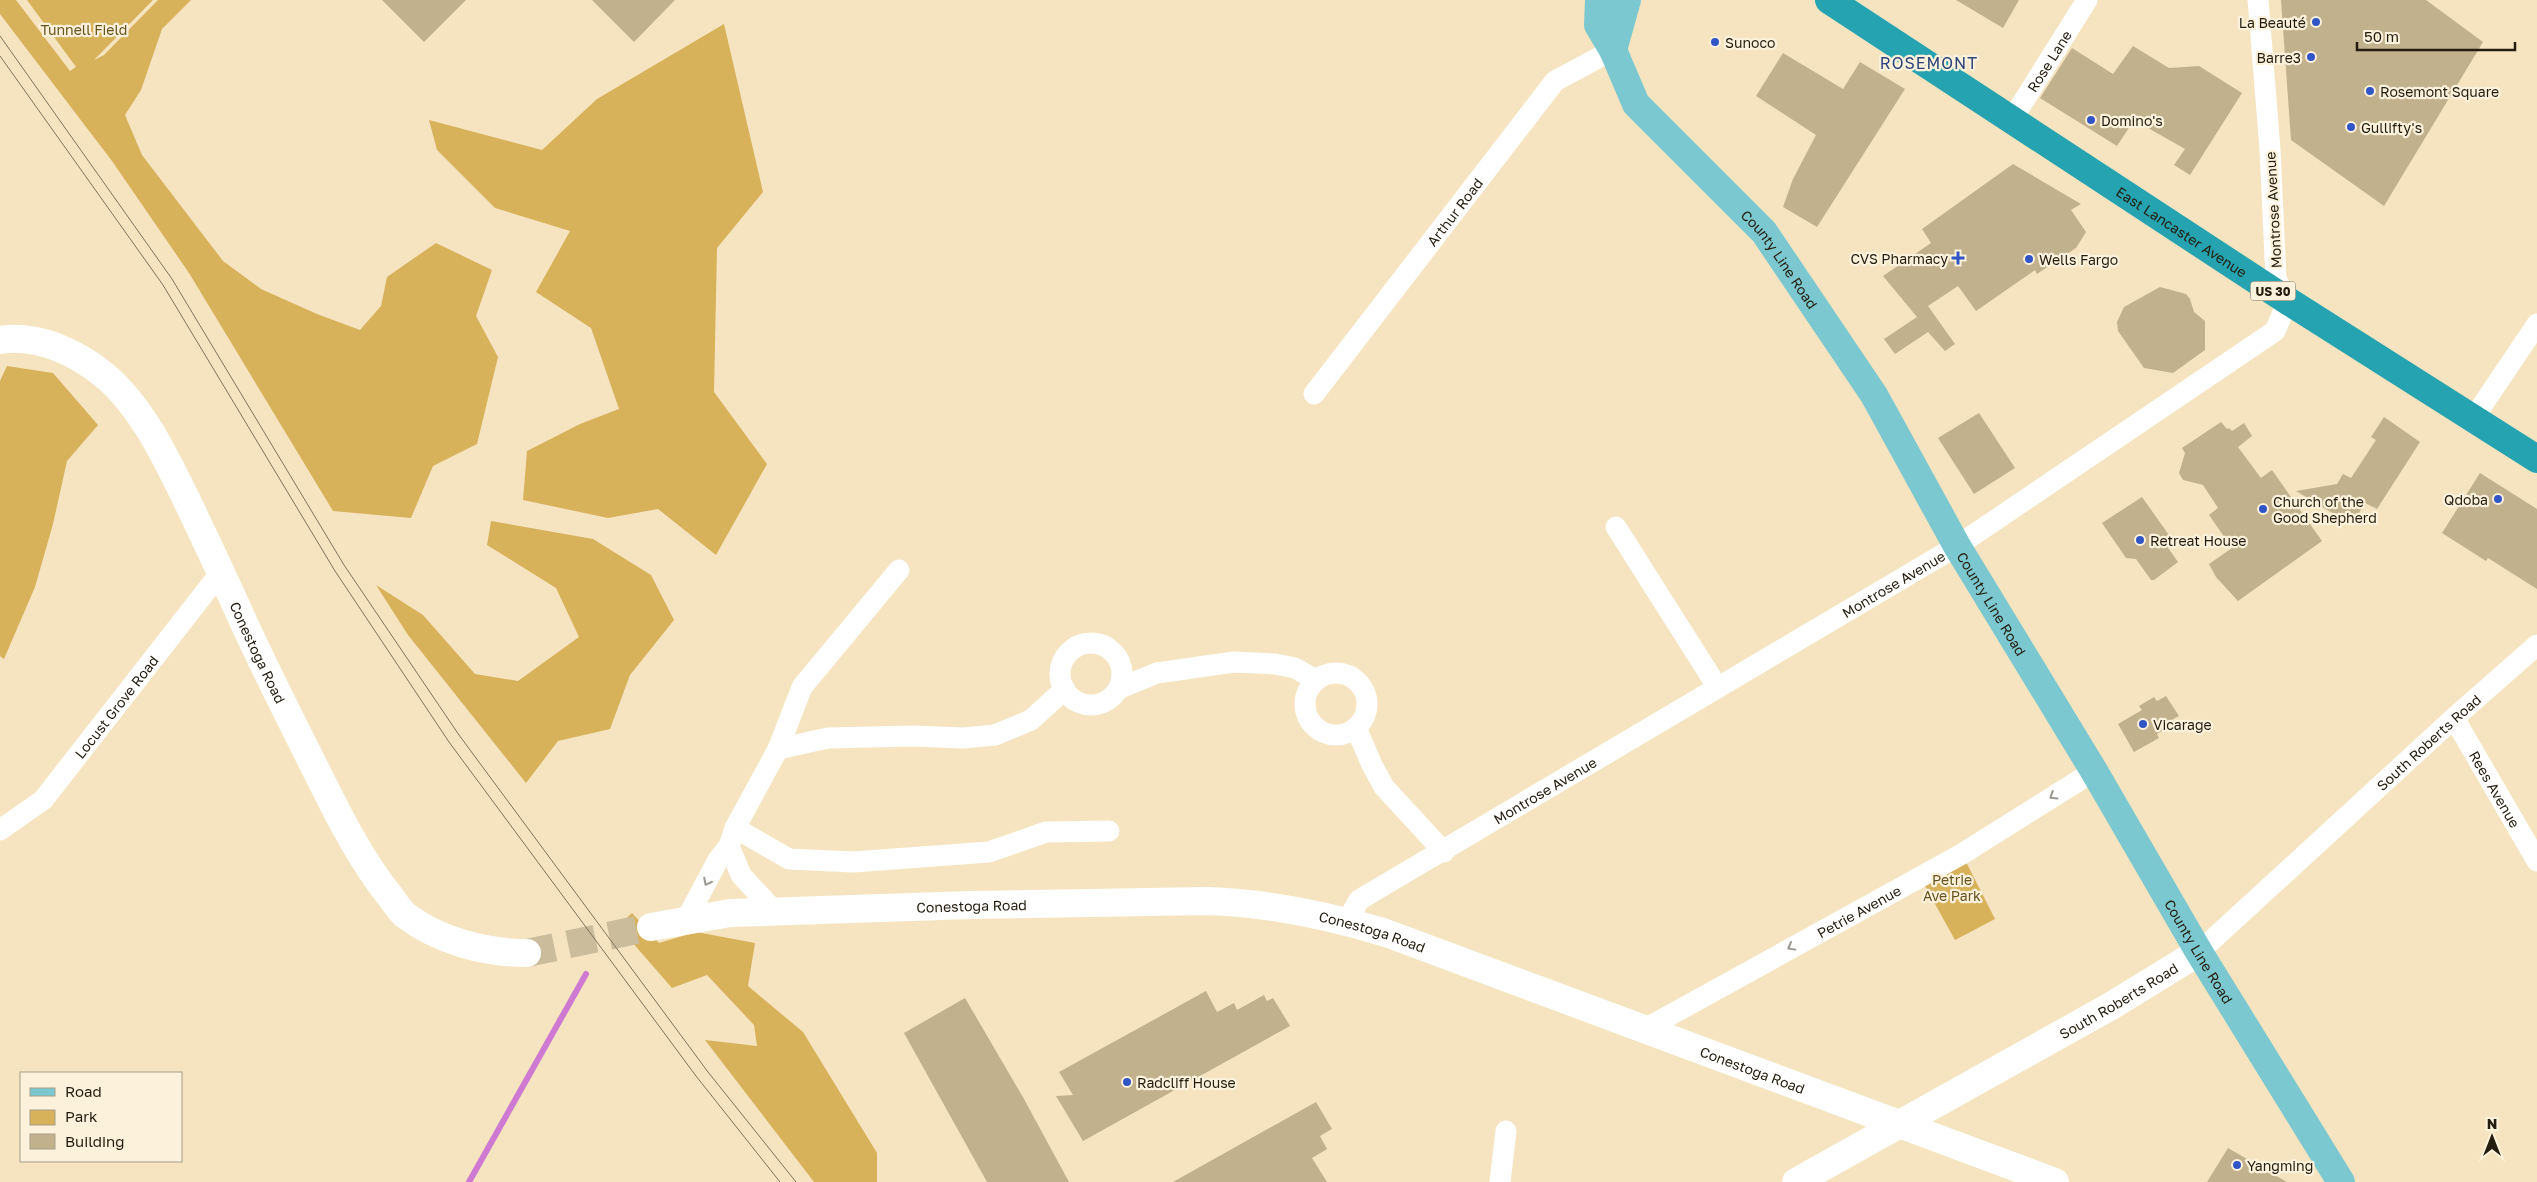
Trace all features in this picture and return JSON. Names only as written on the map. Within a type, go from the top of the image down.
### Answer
[{"type":"highway","name":"East Lancaster Avenue","points":[[1829,0],[2288,301],[2537,459]]},
{"type":"main road","name":"County Line Road","points":[[1599,0],[1598,25],[1613,50],[1636,104],[1764,232],[1874,395],[1957,546],[2094,770],[2199,952],[2341,1182]]},
{"type":"main road","points":[[1613,50],[1627,0]]},
{"type":"main road","name":"Conestoga Road","points":[[0,340],[26,339],[52,345],[77,357],[105,375],[130,404],[156,441],[222,572],[245,626],[352,842],[404,914],[439,934],[470,946],[500,954],[527,954]]},
{"type":"main road","name":"Conestoga Road","points":[[651,927],[730,913],[774,911],[1207,901],[1246,902],[1306,911],[1386,933],[2055,1182]]},
{"type":"main road","name":"South Roberts Road","points":[[1796,1182],[1902,1125],[2111,1006],[2199,952]]},
{"type":"street","name":"Rose Lane","points":[[2011,121],[2087,0]]},
{"type":"street","name":"Montrose Avenue","points":[[1347,921],[1359,900],[1444,852],[1957,546],[2275,332],[2288,301],[2276,279],[2270,149],[2258,0]]},
{"type":"street","name":"Arthur Road","points":[[1314,394],[1555,80],[1613,50]]},
{"type":"street","points":[[2473,419],[2537,324]]},
{"type":"street","points":[[1616,527],[1718,688]]},
{"type":"street","points":[[686,920],[778,749],[802,687],[899,570]]},
{"type":"street","name":"Locust Grove Road","points":[[0,830],[43,800],[222,572]]},
{"type":"street","points":[[1093,643],[1105,646],[1115,653],[1121,664],[1123,676],[1120,688],[1112,698],[1102,704],[1090,706],[1078,703],[1068,696],[1061,685],[1059,673],[1062,661],[1070,651],[1080,644],[1093,643]]},
{"type":"street","name":"South Roberts Road","points":[[2199,952],[2454,718],[2537,645]]},
{"type":"street","points":[[1120,688],[1157,673],[1234,662],[1275,664],[1295,668],[1316,680]]},
{"type":"street","points":[[1339,672],[1350,676],[1360,683],[1366,694],[1367,706],[1364,718],[1356,728],[1345,734],[1333,735],[1321,732],[1312,724],[1306,713],[1304,701],[1308,689],[1316,680],[1326,674],[1339,672]]},
{"type":"street","points":[[778,749],[828,738],[914,736],[963,738],[995,735],[1031,720],[1065,689]]},
{"type":"street","name":"Rees Avenue","points":[[2454,718],[2537,861]]},
{"type":"street","points":[[1356,728],[1372,765],[1384,786],[1444,852]]},
{"type":"street","name":"Petrie Avenue","points":[[1645,1029],[1919,875],[1962,854],[2094,770]]},
{"type":"street","points":[[732,837],[789,859],[853,862],[989,852],[1046,832],[1109,831]]},
{"type":"street","points":[[732,837],[742,875],[774,911]]},
{"type":"street","points":[[1500,1182],[1506,1130]]},
{"type":"green space","name":"Tunnell Field","points":[[0,0],[16,0],[70,71],[76,67],[27,0],[153,0],[94,60],[104,55],[158,0],[191,0],[162,29],[141,90],[125,115],[142,155],[223,261],[261,289],[317,314],[360,330],[381,306],[387,277],[436,243],[492,270],[476,316],[498,357],[477,444],[433,466],[411,518],[333,511],[189,273],[112,161],[0,14]]},
{"type":"green space","points":[[724,24],[763,192],[717,248],[714,392],[767,464],[716,555],[658,509],[608,518],[523,500],[527,451],[580,424],[619,409],[591,328],[536,292],[570,231],[495,208],[437,150],[429,120],[542,150],[597,99]]},
{"type":"green space","points":[[7,366],[53,373],[98,425],[67,461],[53,524],[35,587],[4,659],[0,656],[0,381]]},
{"type":"green space","points":[[491,521],[593,539],[651,575],[674,620],[630,675],[610,729],[558,741],[526,783],[408,635],[376,585],[423,615],[475,674],[518,681],[579,637],[556,588],[487,545]]},
{"type":"green space","name":"Petrie Ave Park","points":[[1962,854],[1995,919],[1955,940],[1919,875]]},
{"type":"green space","points":[[632,913],[659,943],[696,932],[755,943],[748,986],[803,1032],[877,1153],[877,1182],[814,1182],[705,1040],[757,1046],[754,1025],[707,975],[672,988],[618,926]]},
{"type":"building","points":[[382,0],[466,0],[424,42]]},
{"type":"building","points":[[592,0],[675,0],[634,42]]},
{"type":"building","points":[[1956,0],[2019,0],[2003,28]]},
{"type":"building","name":"Rosemont Square","points":[[2281,0],[2426,0],[2483,42],[2384,206],[2291,140]]},
{"type":"building","points":[[2133,46],[2169,68],[2199,66],[2242,93],[2190,175],[2174,165],[2185,149],[2134,120],[2117,146],[2040,98],[2072,48],[2113,74]]},
{"type":"building","points":[[1783,53],[1843,89],[1860,62],[1905,89],[1817,227],[1783,207],[1793,179],[1816,135],[1756,96]]},
{"type":"building","name":"CVS Pharmacy","points":[[2013,164],[2081,204],[2071,210],[2086,232],[2076,248],[2037,274],[2035,270],[1976,311],[1958,286],[1928,306],[1955,344],[1945,351],[1928,332],[1895,354],[1884,339],[1917,317],[1883,276],[1931,243],[1922,229]]},
{"type":"building","name":"Wells Fargo","points":[[2160,287],[2186,294],[2190,299],[2194,312],[2205,321],[2205,350],[2173,373],[2144,368],[2118,331],[2117,322],[2124,307]]},
{"type":"building","points":[[1979,413],[2015,468],[1974,494],[1938,438]]},
{"type":"building","points":[[2384,417],[2420,442],[2377,509],[2365,503],[2352,525],[2296,491],[2337,484],[2343,474],[2351,478],[2376,440],[2371,437]]},
{"type":"building","name":"Church of the Good Shepherd","points":[[2221,422],[2227,429],[2229,428],[2232,431],[2244,423],[2252,436],[2238,447],[2261,478],[2272,470],[2322,541],[2238,601],[2216,577],[2209,564],[2232,548],[2209,515],[2218,508],[2203,485],[2183,480],[2179,473],[2185,453],[2182,448]]},
{"type":"building","points":[[2480,473],[2537,509],[2537,589],[2488,558],[2486,561],[2442,533]]},
{"type":"building","name":"Retreat House","points":[[2142,497],[2171,538],[2164,542],[2178,562],[2154,580],[2151,580],[2136,559],[2126,558],[2102,523]]},
{"type":"building","name":"Vicarage","points":[[2166,696],[2179,716],[2166,723],[2169,727],[2157,734],[2159,738],[2134,752],[2118,724],[2142,710],[2139,706],[2154,697],[2157,701]]},
{"type":"building","points":[[1206,991],[1217,1012],[1234,1003],[1237,1010],[1264,995],[1267,1001],[1273,998],[1290,1026],[1083,1141],[1056,1096],[1073,1095],[1059,1072]]},
{"type":"building","points":[[965,998],[1024,1099],[1069,1182],[987,1182],[904,1033]]},
{"type":"building","points":[[1316,1102],[1332,1129],[1320,1136],[1327,1149],[1312,1158],[1327,1182],[1173,1182]]},
{"type":"building","name":"Yangming","points":[[2228,1148],[2287,1182],[2207,1182]]},
{"type":"waterway","points":[[469,1182],[586,974]]},
{"type":"tunnel","points":[[527,953],[651,927]]},
{"type":"tram line","points":[[0,36],[172,279],[344,565],[459,735],[708,1072],[796,1182]]},
{"type":"tram line","points":[[0,56],[163,285],[335,571],[449,742],[696,1076],[780,1182]]},
{"type":"place","name":"La Beauté","points":[[2316,22]]},
{"type":"place","name":"Sunoco","points":[[1715,42]]},
{"type":"place","name":"Barre3","points":[[2311,57]]},
{"type":"place","name":"Rosemont Square","points":[[2370,91]]},
{"type":"place","name":"Domino's","points":[[2091,120]]},
{"type":"place","name":"Gullifty's","points":[[2351,127]]},
{"type":"place","name":"CVS Pharmacy","points":[[1958,258]]},
{"type":"place","name":"Wells Fargo","points":[[2029,259]]},
{"type":"place","name":"Qdoba","points":[[2498,499]]},
{"type":"place","name":"Church of the Good Shepherd","points":[[2263,509]]},
{"type":"place","name":"Retreat House","points":[[2140,540]]},
{"type":"place","name":"Vicarage","points":[[2143,724]]},
{"type":"place","name":"Radcliff House","points":[[1127,1082]]},
{"type":"place","name":"Yangming","points":[[2237,1165]]},
{"type":"district","name":"ROSEMONT","points":[[1929,63]]}]
